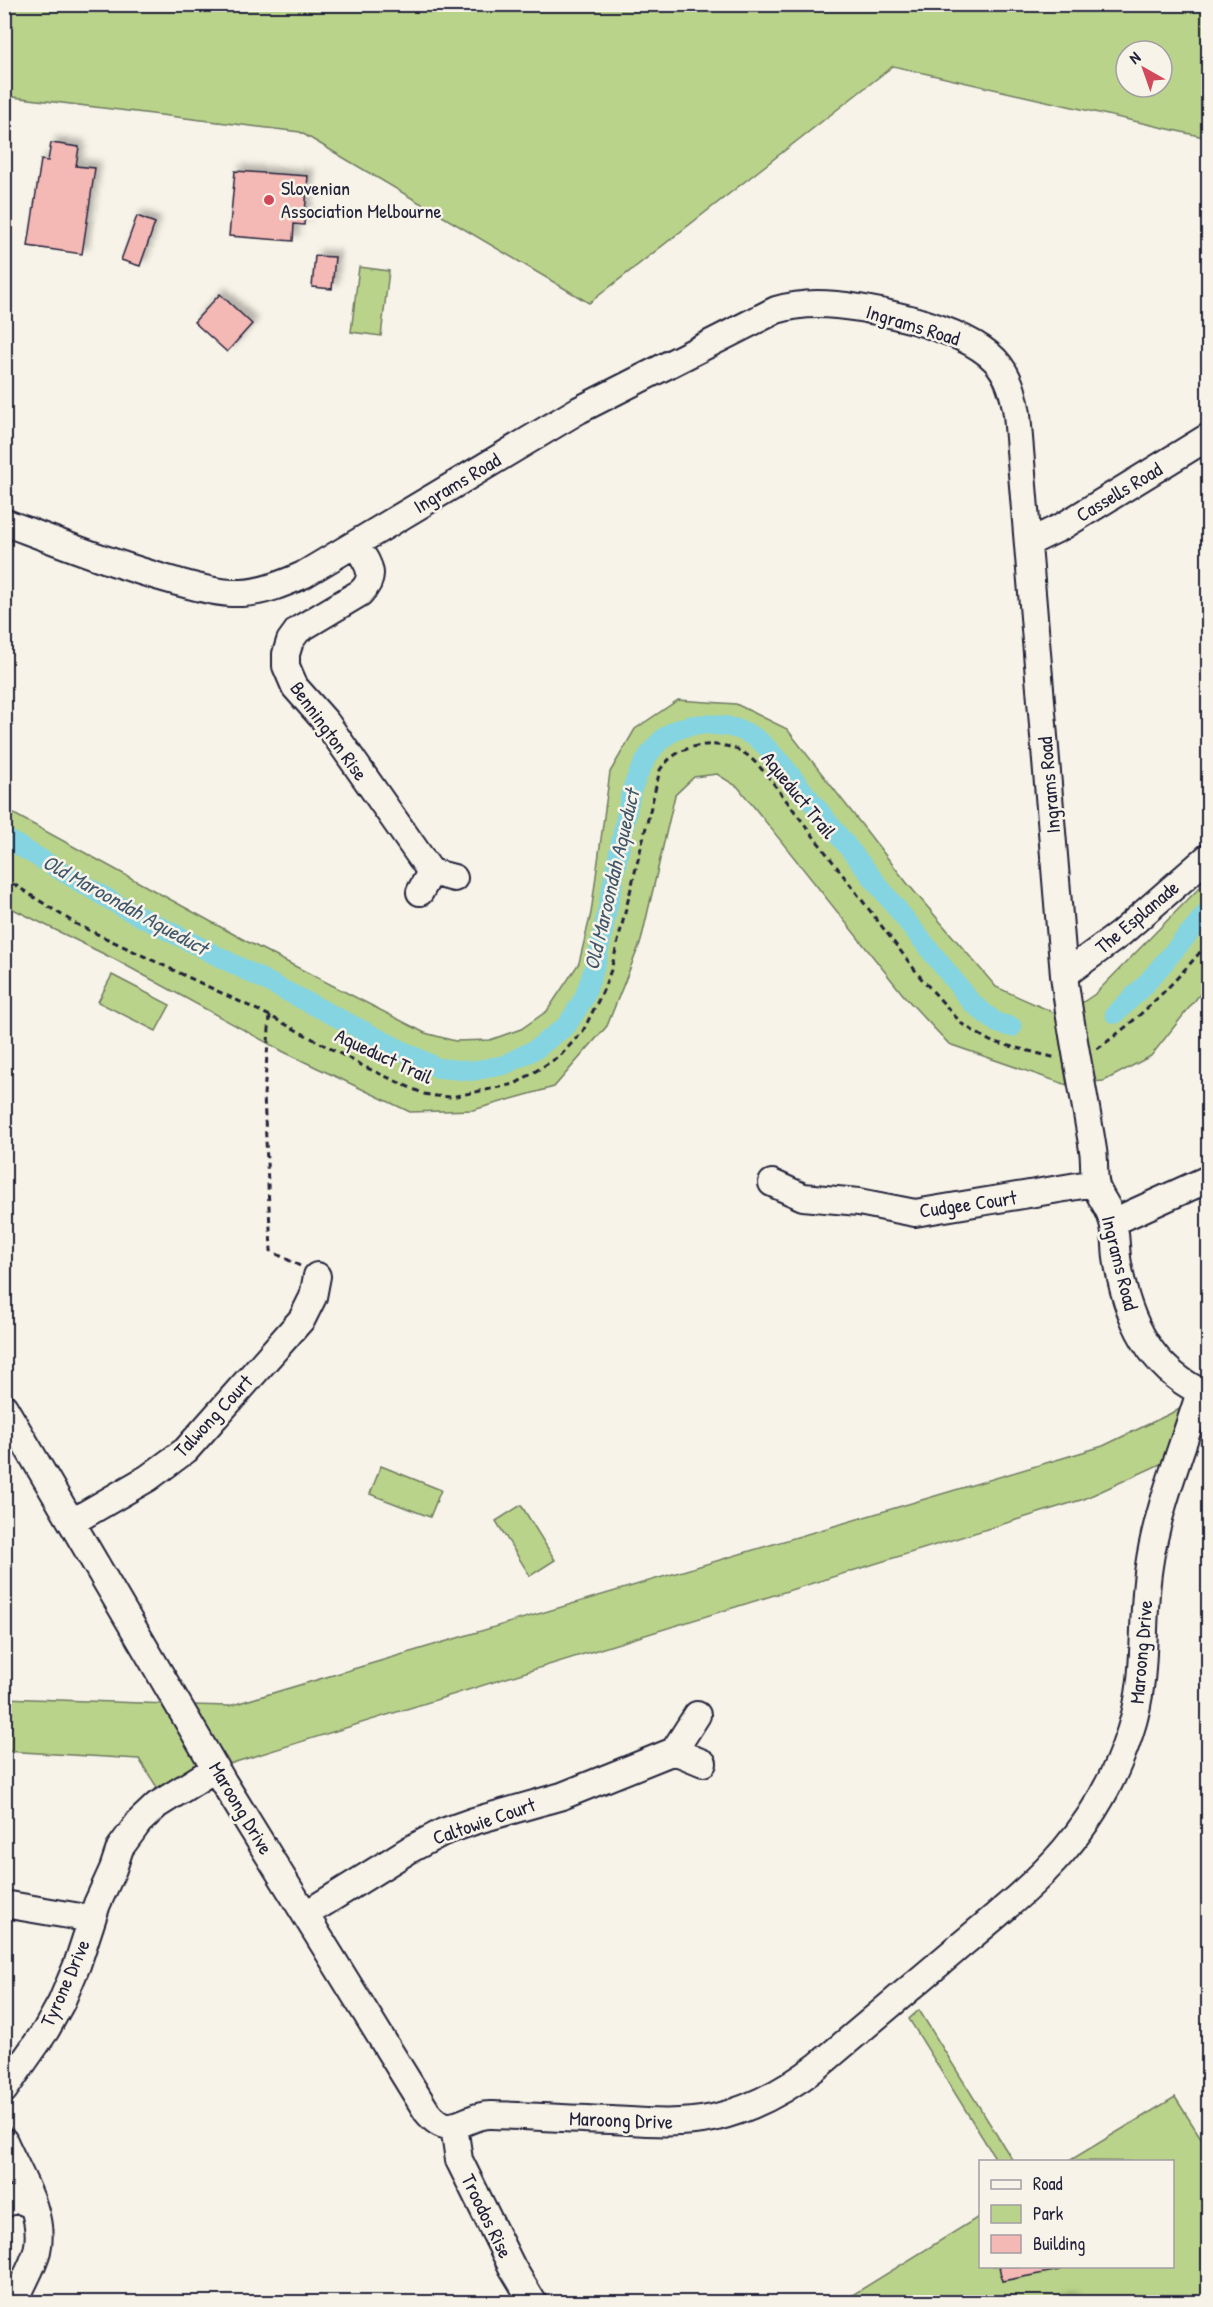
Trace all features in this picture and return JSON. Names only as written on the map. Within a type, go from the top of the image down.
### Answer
[{"type":"street","name":"Ingrams Road","points":[[4,522],[78,550],[197,587],[230,593],[254,591],[279,585],[303,575],[597,401],[764,316],[788,307],[816,304],[848,306],[918,322],[959,336],[993,358],[1006,376],[1014,398],[1064,975],[1077,1063],[1094,1151],[1095,1184],[1113,1222],[1120,1275],[1140,1333],[1161,1364],[1179,1380],[1204,1394]]},
{"type":"street","name":"Cassells Road","points":[[1028,543],[1063,526],[1209,437]]},
{"type":"street","name":"Bennington Rise","points":[[356,545],[369,567],[371,576],[368,586],[298,630],[290,641],[286,654],[286,666],[295,687],[326,722],[435,881]]},
{"type":"street","name":"The Esplanade","points":[[1064,975],[1120,934],[1209,857]]},
{"type":"street","points":[[1113,1222],[1209,1179]]},
{"type":"street","name":"Cudgee Court","points":[[772,1183],[803,1197],[860,1202],[915,1213],[1095,1184]]},
{"type":"street","name":"Talwong Court","points":[[72,1522],[162,1468],[192,1444],[302,1319],[313,1297],[317,1276]]},
{"type":"street","name":"Maroong Drive","points":[[4,1407],[220,1775],[427,2112],[436,2122],[454,2126],[487,2115],[649,2122],[690,2121],[717,2116],[759,2102],[793,2084],[819,2065],[1045,1874],[1068,1848],[1096,1808],[1117,1767],[1131,1731],[1142,1678],[1149,1563],[1158,1524],[1204,1394]]},
{"type":"street","points":[[698,1715],[674,1751],[703,1763]]},
{"type":"street","name":"Caltowie Court","points":[[306,1914],[409,1850],[443,1832],[562,1796],[674,1751]]},
{"type":"street","name":"Tyrone Drive","points":[[4,2090],[46,2030],[61,2003],[113,1869],[163,1820],[220,1775]]},
{"type":"street","points":[[4,1904],[92,1919]]},
{"type":"street","name":"Troodos Rise","points":[[454,2126],[459,2160],[512,2267],[533,2302]]},
{"type":"street","points":[[6,2157],[32,2205],[38,2222],[38,2248],[15,2302]]},
{"type":"street","points":[[4,2205],[16,2199],[32,2205]]},
{"type":"path","name":"Aqueduct Trail","points":[[4,878],[76,924],[270,1016],[365,1068],[424,1094],[451,1097],[503,1088],[530,1076],[560,1056],[573,1044],[583,1031],[605,987],[660,770],[666,762],[690,747],[713,745],[732,748],[744,753],[767,775],[921,978],[962,1024],[990,1041],[1077,1063]]},
{"type":"path","points":[[1077,1063],[1136,1020],[1160,998],[1209,943]]},
{"type":"path","points":[[270,1016],[264,1095],[271,1251],[317,1276]]},
{"type":"green space","points":[[14,5],[1208,5],[1208,138],[893,66],[589,303],[300,132],[5,96],[5,31]]},
{"type":"green space","points":[[359,267],[389,271],[381,336],[351,332]]},
{"type":"green space","points":[[678,700],[736,704],[787,729],[907,883],[996,987],[1055,1013],[1067,1085],[949,1044],[905,997],[738,787],[717,774],[694,777],[675,795],[641,941],[607,1026],[554,1087],[473,1110],[410,1112],[284,1052],[116,960],[5,905],[5,809],[248,942],[425,1033],[455,1041],[490,1040],[521,1029],[547,1011],[579,963],[591,913],[610,772],[635,729]]},
{"type":"green space","points":[[1208,879],[1208,984],[1151,1056],[1104,1081],[1091,1082],[1076,1007],[1095,994]]},
{"type":"green space","points":[[112,975],[170,1005],[156,1031],[98,1002]]},
{"type":"green space","points":[[1182,1408],[1165,1462],[1084,1499],[229,1764],[192,1705],[229,1706],[1103,1446]]},
{"type":"green space","points":[[381,1466],[441,1490],[430,1517],[370,1494]]},
{"type":"green space","points":[[521,1505],[555,1560],[530,1576],[496,1521]]},
{"type":"green space","points":[[4,1698],[168,1704],[197,1755],[194,1773],[160,1792],[139,1759],[5,1751]]},
{"type":"green space","points":[[919,2010],[1012,2160],[996,2160],[909,2019]]},
{"type":"green space","points":[[1175,2097],[1208,2149],[1208,2302],[841,2302],[979,2217],[979,2268],[1174,2268],[1174,2160],[1071,2160]]},
{"type":"building","points":[[51,143],[79,147],[76,166],[95,168],[82,254],[28,246],[41,160],[48,161]]},
{"type":"building","name":"Slovenian Association Melbourne","points":[[235,171],[308,176],[304,225],[294,224],[293,241],[229,236]]},
{"type":"building","points":[[137,216],[155,223],[140,266],[121,260]]},
{"type":"building","points":[[315,256],[335,257],[332,289],[312,287]]},
{"type":"building","points":[[220,294],[252,324],[227,352],[194,322]]},
{"type":"building","points":[[999,2268],[1060,2268],[1060,2270],[1002,2281]]},
{"type":"building","points":[[1060,2299],[1071,2299],[1073,2302],[1060,2302]]},
{"type":"waterway","name":"Old Maroondah Aqueduct","points":[[4,837],[120,906],[395,1047],[438,1068],[472,1071],[504,1065],[536,1049],[567,1025],[584,998],[598,956],[631,792],[644,763],[661,740],[672,732],[699,724],[726,726],[751,735],[766,747],[782,764],[972,1003],[997,1023],[1012,1027]]},
{"type":"waterway","name":"Old Maroondah Aqueduct","points":[[1115,1014],[1144,986],[1208,911]]},
{"type":"place","name":"Slovenian Association Melbourne","points":[[269,200]]}]
